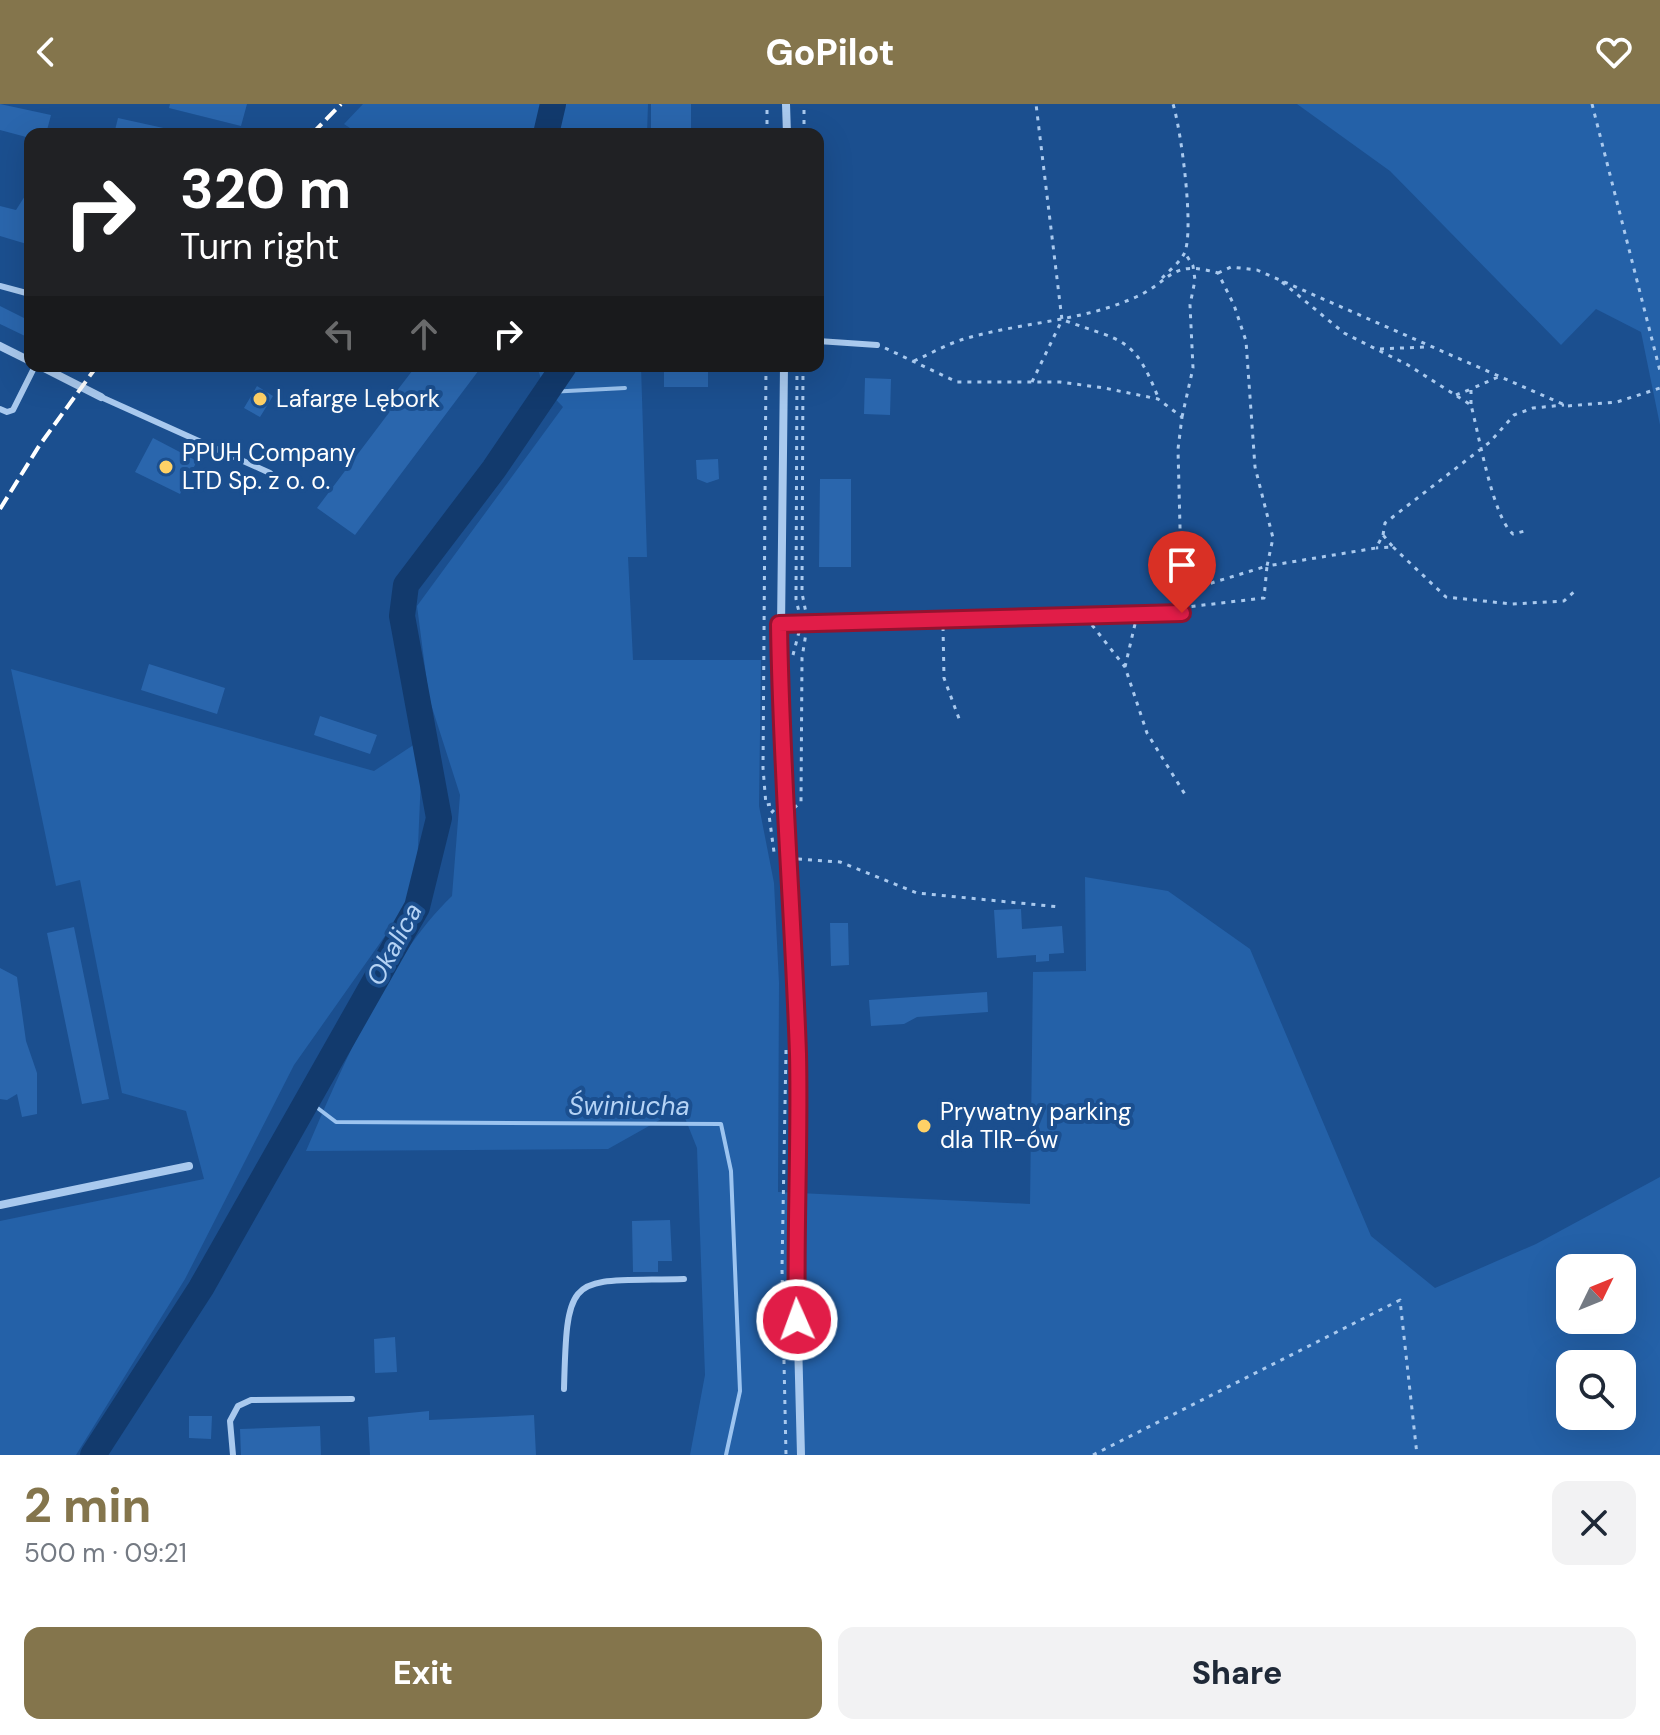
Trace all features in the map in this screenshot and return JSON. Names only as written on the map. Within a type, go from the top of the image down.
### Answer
[{"type":"street","points":[[786,104],[787,128]]},
{"type":"street","points":[[0,346],[24,358]]},
{"type":"street","points":[[51,372],[101,397]]},
{"type":"street","points":[[784,372],[779,624],[784,804],[798,1058],[796,1263],[801,1455]]},
{"type":"street","points":[[0,1205],[189,1166]]},
{"type":"lane","points":[[0,286],[24,292]]},
{"type":"lane","points":[[824,341],[877,345]]},
{"type":"lane","points":[[0,409],[13,410],[38,372]]},
{"type":"lane","points":[[101,397],[270,473]]},
{"type":"lane","points":[[779,624],[1085,616],[1182,610]]},
{"type":"lane","points":[[564,1389],[566,1329],[571,1303],[579,1289],[596,1281],[684,1279]]},
{"type":"lane","points":[[233,1455],[230,1421],[238,1406],[251,1400],[352,1399]]},
{"type":"path","points":[[767,104],[767,128]]},
{"type":"path","points":[[804,104],[804,128]]},
{"type":"path","points":[[1032,382],[1062,320],[1036,104]]},
{"type":"path","points":[[1173,104],[1184,157],[1185,253],[1193,266],[1190,335],[1193,368],[1178,449],[1182,610],[1264,598],[1273,538],[1255,467],[1246,341],[1234,305],[1218,273]]},
{"type":"path","points":[[1592,104],[1660,371]]},
{"type":"path","points":[[1158,283],[1185,253]]},
{"type":"path","points":[[914,361],[961,340],[1082,317],[1138,296],[1173,272],[1193,266],[1218,273],[1231,267],[1257,270],[1564,405]]},
{"type":"path","points":[[1280,280],[1316,313],[1471,405]]},
{"type":"path","points":[[1062,320],[1133,348],[1146,364],[1158,399]]},
{"type":"path","points":[[877,345],[957,382],[1060,382],[1158,399],[1182,417]]},
{"type":"path","points":[[1376,349],[1428,346]]},
{"type":"path","points":[[790,662],[799,639],[796,599],[797,372]]},
{"type":"path","points":[[1455,395],[1498,377]]},
{"type":"path","points":[[1376,548],[1385,523],[1483,448],[1514,415],[1533,408],[1617,402],[1660,388]]},
{"type":"path","points":[[1471,389],[1471,405],[1495,505],[1504,527],[1513,534],[1525,531]]},
{"type":"path","points":[[1383,535],[1446,597],[1512,604],[1564,601],[1576,590]]},
{"type":"path","points":[[1182,592],[1267,566],[1393,547]]},
{"type":"path","points":[[1125,667],[1138,614]]},
{"type":"path","points":[[1085,616],[1125,667],[1147,733],[1186,796]]},
{"type":"path","points":[[943,620],[944,678],[961,724]]},
{"type":"path","points":[[794,780],[796,802]]},
{"type":"path","points":[[789,860],[840,862],[917,893],[1060,907]]},
{"type":"path","points":[[1093,1455],[1400,1300],[1417,1455]]},
{"type":"shaded area","points":[[363,104],[648,104],[647,128],[350,128],[344,124]]},
{"type":"shaded area","points":[[1297,104],[1660,104],[1660,425],[1641,332],[1596,309],[1561,345],[1390,171]]},
{"type":"shaded area","points":[[539,372],[641,372],[647,557],[628,557],[633,660],[761,660],[759,806],[774,883],[779,983],[778,1192],[1030,1204],[1033,972],[1086,971],[1085,877],[1168,891],[1250,949],[1371,1236],[1435,1288],[1536,1244],[1660,1177],[1660,1455],[690,1455],[705,1375],[697,1148],[681,1108],[608,1149],[306,1151],[351,1050],[387,982],[407,950],[452,896],[460,795],[429,698],[417,606],[563,407],[543,386]]},
{"type":"shaded area","points":[[11,669],[374,771],[415,744],[421,777],[416,892],[294,1065],[185,1279],[76,1455],[0,1455],[0,1221],[204,1179],[186,1111],[122,1093],[80,880],[56,886]]},
{"type":"building","points":[[0,104],[51,115],[48,128],[24,128],[24,136],[0,130]]},
{"type":"building","points":[[170,104],[247,104],[241,126],[169,108]]},
{"type":"building","points":[[651,104],[691,104],[691,128],[651,128]]},
{"type":"building","points":[[118,118],[163,128],[116,128]]},
{"type":"building","points":[[24,197],[24,243],[0,236],[0,206],[16,210]]},
{"type":"building","points":[[0,306],[24,318],[24,336],[0,324]]},
{"type":"building","points":[[411,372],[477,372],[355,535],[317,508],[388,414],[382,410]]},
{"type":"building","points":[[664,372],[708,372],[708,387],[664,387]]},
{"type":"building","points":[[865,378],[891,379],[890,415],[864,414]]},
{"type":"building","points":[[257,386],[273,396],[260,417],[244,408]]},
{"type":"building","name":"PPUH Company LTD Sp. z o. o.","points":[[153,438],[197,461],[180,494],[135,472]]},
{"type":"building","points":[[718,459],[719,479],[707,483],[697,479],[696,460]]},
{"type":"building","points":[[820,479],[851,479],[851,567],[819,567]]},
{"type":"building","points":[[149,664],[225,688],[217,714],[141,690]]},
{"type":"building","points":[[320,716],[377,735],[370,754],[314,735]]},
{"type":"building","points":[[1021,909],[1022,929],[1062,926],[1064,953],[1049,954],[1049,961],[1036,962],[1036,955],[997,958],[994,910]]},
{"type":"building","points":[[830,923],[848,923],[849,965],[831,966]]},
{"type":"building","points":[[74,927],[109,1099],[82,1104],[47,933]]},
{"type":"building","points":[[0,968],[17,977],[26,1041],[37,1073],[37,1114],[22,1117],[17,1094],[7,1100],[0,1099]]},
{"type":"building","points":[[987,992],[988,1012],[917,1017],[904,1024],[871,1026],[869,1000]]},
{"type":"building","points":[[670,1220],[672,1261],[658,1261],[658,1272],[633,1272],[632,1221]]},
{"type":"building","points":[[395,1337],[397,1372],[375,1373],[374,1339]]},
{"type":"building","points":[[429,1411],[429,1420],[534,1415],[536,1455],[370,1455],[368,1417]]},
{"type":"building","points":[[189,1416],[212,1416],[211,1439],[189,1438]]},
{"type":"building","points":[[320,1426],[321,1455],[241,1455],[240,1429]]},
{"type":"waterway","name":"Okalica","points":[[547,128],[553,104]]},
{"type":"waterway","name":"Okalica","points":[[93,1455],[201,1288],[417,907],[439,818],[402,616],[406,585],[494,469],[560,372]]},
{"type":"waterway","points":[[548,392],[625,388]]},
{"type":"waterway","name":"Świniucha","points":[[307,1100],[336,1122],[721,1124],[731,1171],[740,1391],[726,1455]]},
{"type":"railway","points":[[318,128],[341,104]]},
{"type":"railway","points":[[0,509],[39,446],[93,372]]},
{"type":"place","name":"Lafarge Lębork","points":[[260,399]]},
{"type":"place","name":"PPUH Company LTD Sp. z o. o.","points":[[166,467]]},
{"type":"place","name":"Prywatny parking dla TIR-ów","points":[[924,1126]]},
{"type":"route","points":[[797,1320],[798,1058],[780,715],[779,624],[1182,613]]}]
